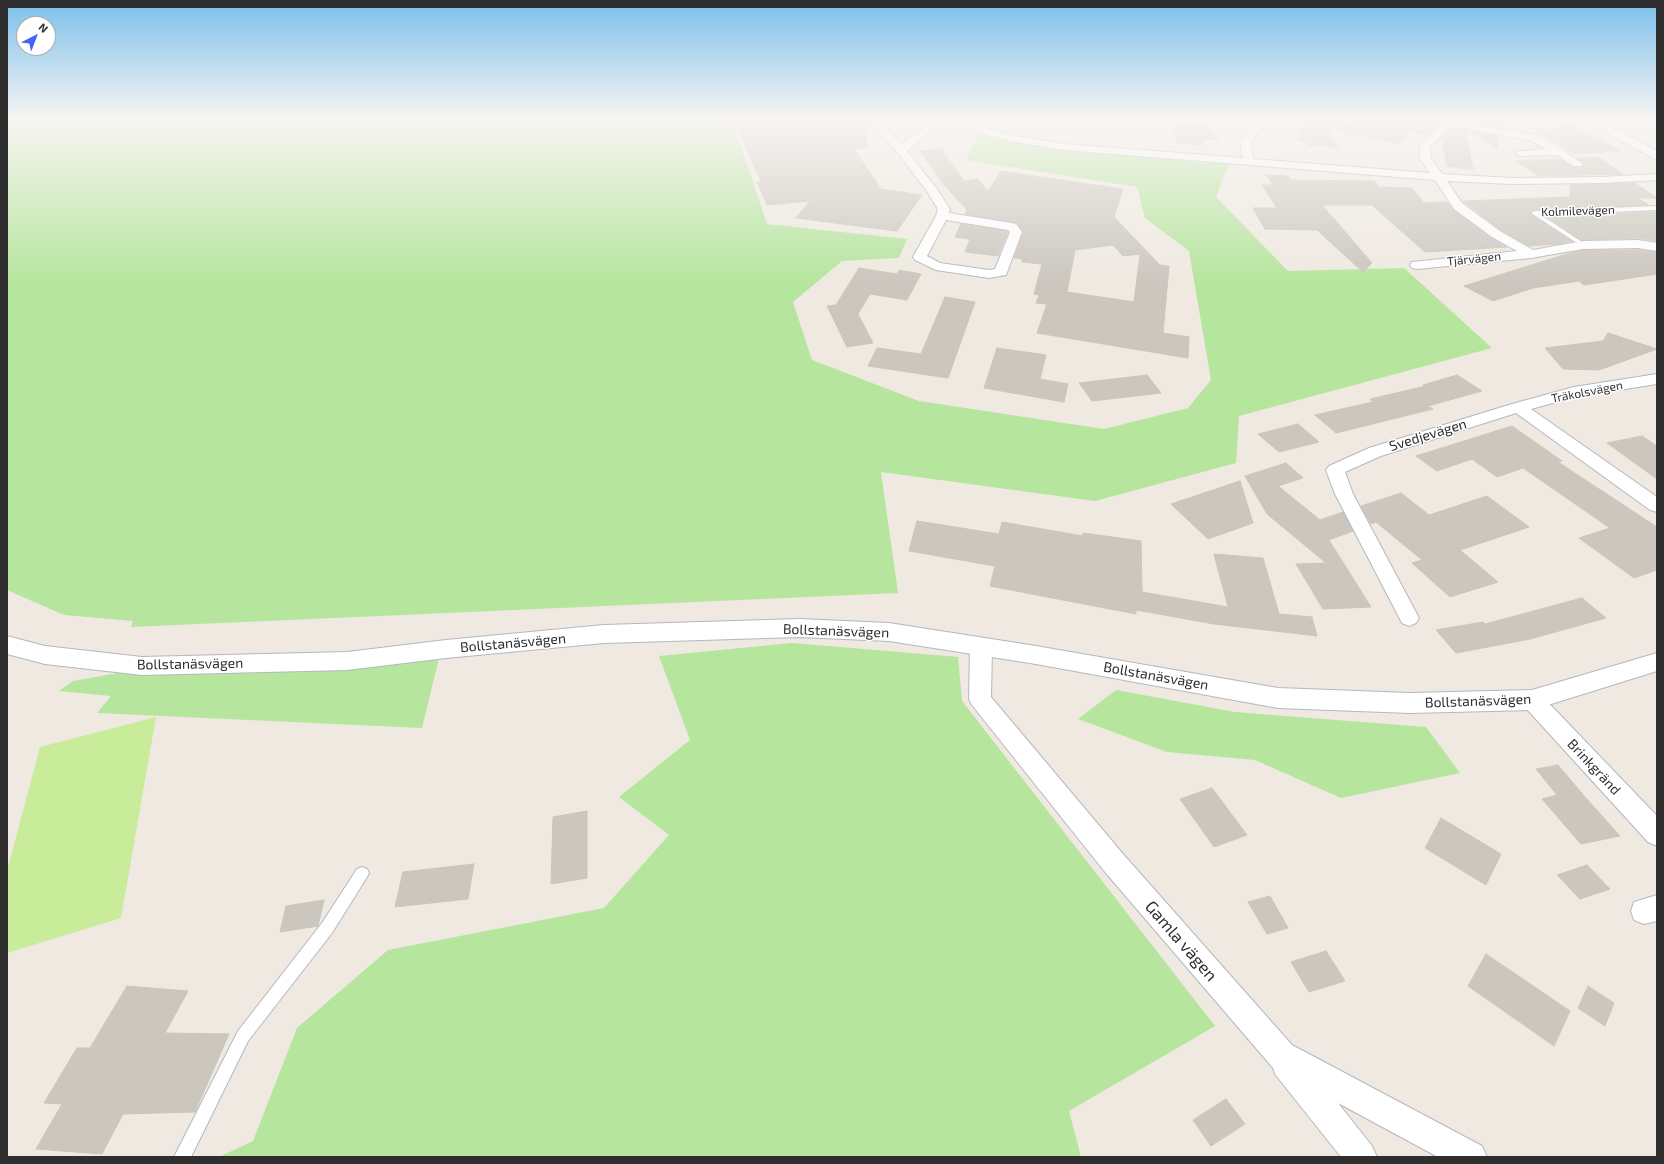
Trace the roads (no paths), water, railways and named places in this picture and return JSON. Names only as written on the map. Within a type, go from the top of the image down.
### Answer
[{"type":"street","points":[[919,173],[944,209],[942,216],[920,257],[936,266],[989,274],[1001,272],[1016,232],[1012,227],[942,216]]},
{"type":"street","points":[[1394,173],[1512,181],[1603,180],[1657,177]]},
{"type":"street","points":[[1435,173],[1458,206],[1496,234],[1530,254],[1583,245],[1638,244],[1657,247]]},
{"type":"street","name":"Tjärvägen","points":[[1417,265],[1530,254]]},
{"type":"street","name":"Träkolsvägen","points":[[1518,407],[1574,392],[1657,379]]},
{"type":"street","points":[[1518,407],[1657,506]]},
{"type":"street","name":"Svedjevägen","points":[[1409,618],[1344,494],[1334,470],[1375,452],[1518,407]]},
{"type":"street","name":"Bollstanäsvägen","points":[[7,645],[45,655],[142,666],[347,660],[604,634],[800,628],[889,632],[1278,698],[1410,703],[1532,700],[1657,662]]},
{"type":"street","name":"Gamla vägen","points":[[981,647],[980,698],[1114,864],[1281,1056],[1471,1157]]},
{"type":"street","name":"Brinkgränd","points":[[1532,700],[1657,834]]},
{"type":"street","points":[[1281,1056],[1361,1157]]},
{"type":"lane","name":"Kolmilevägen","points":[[1583,245],[1534,213],[1657,208]]},
{"type":"lane","points":[[182,1157],[243,1036],[327,928],[362,874]]}]
